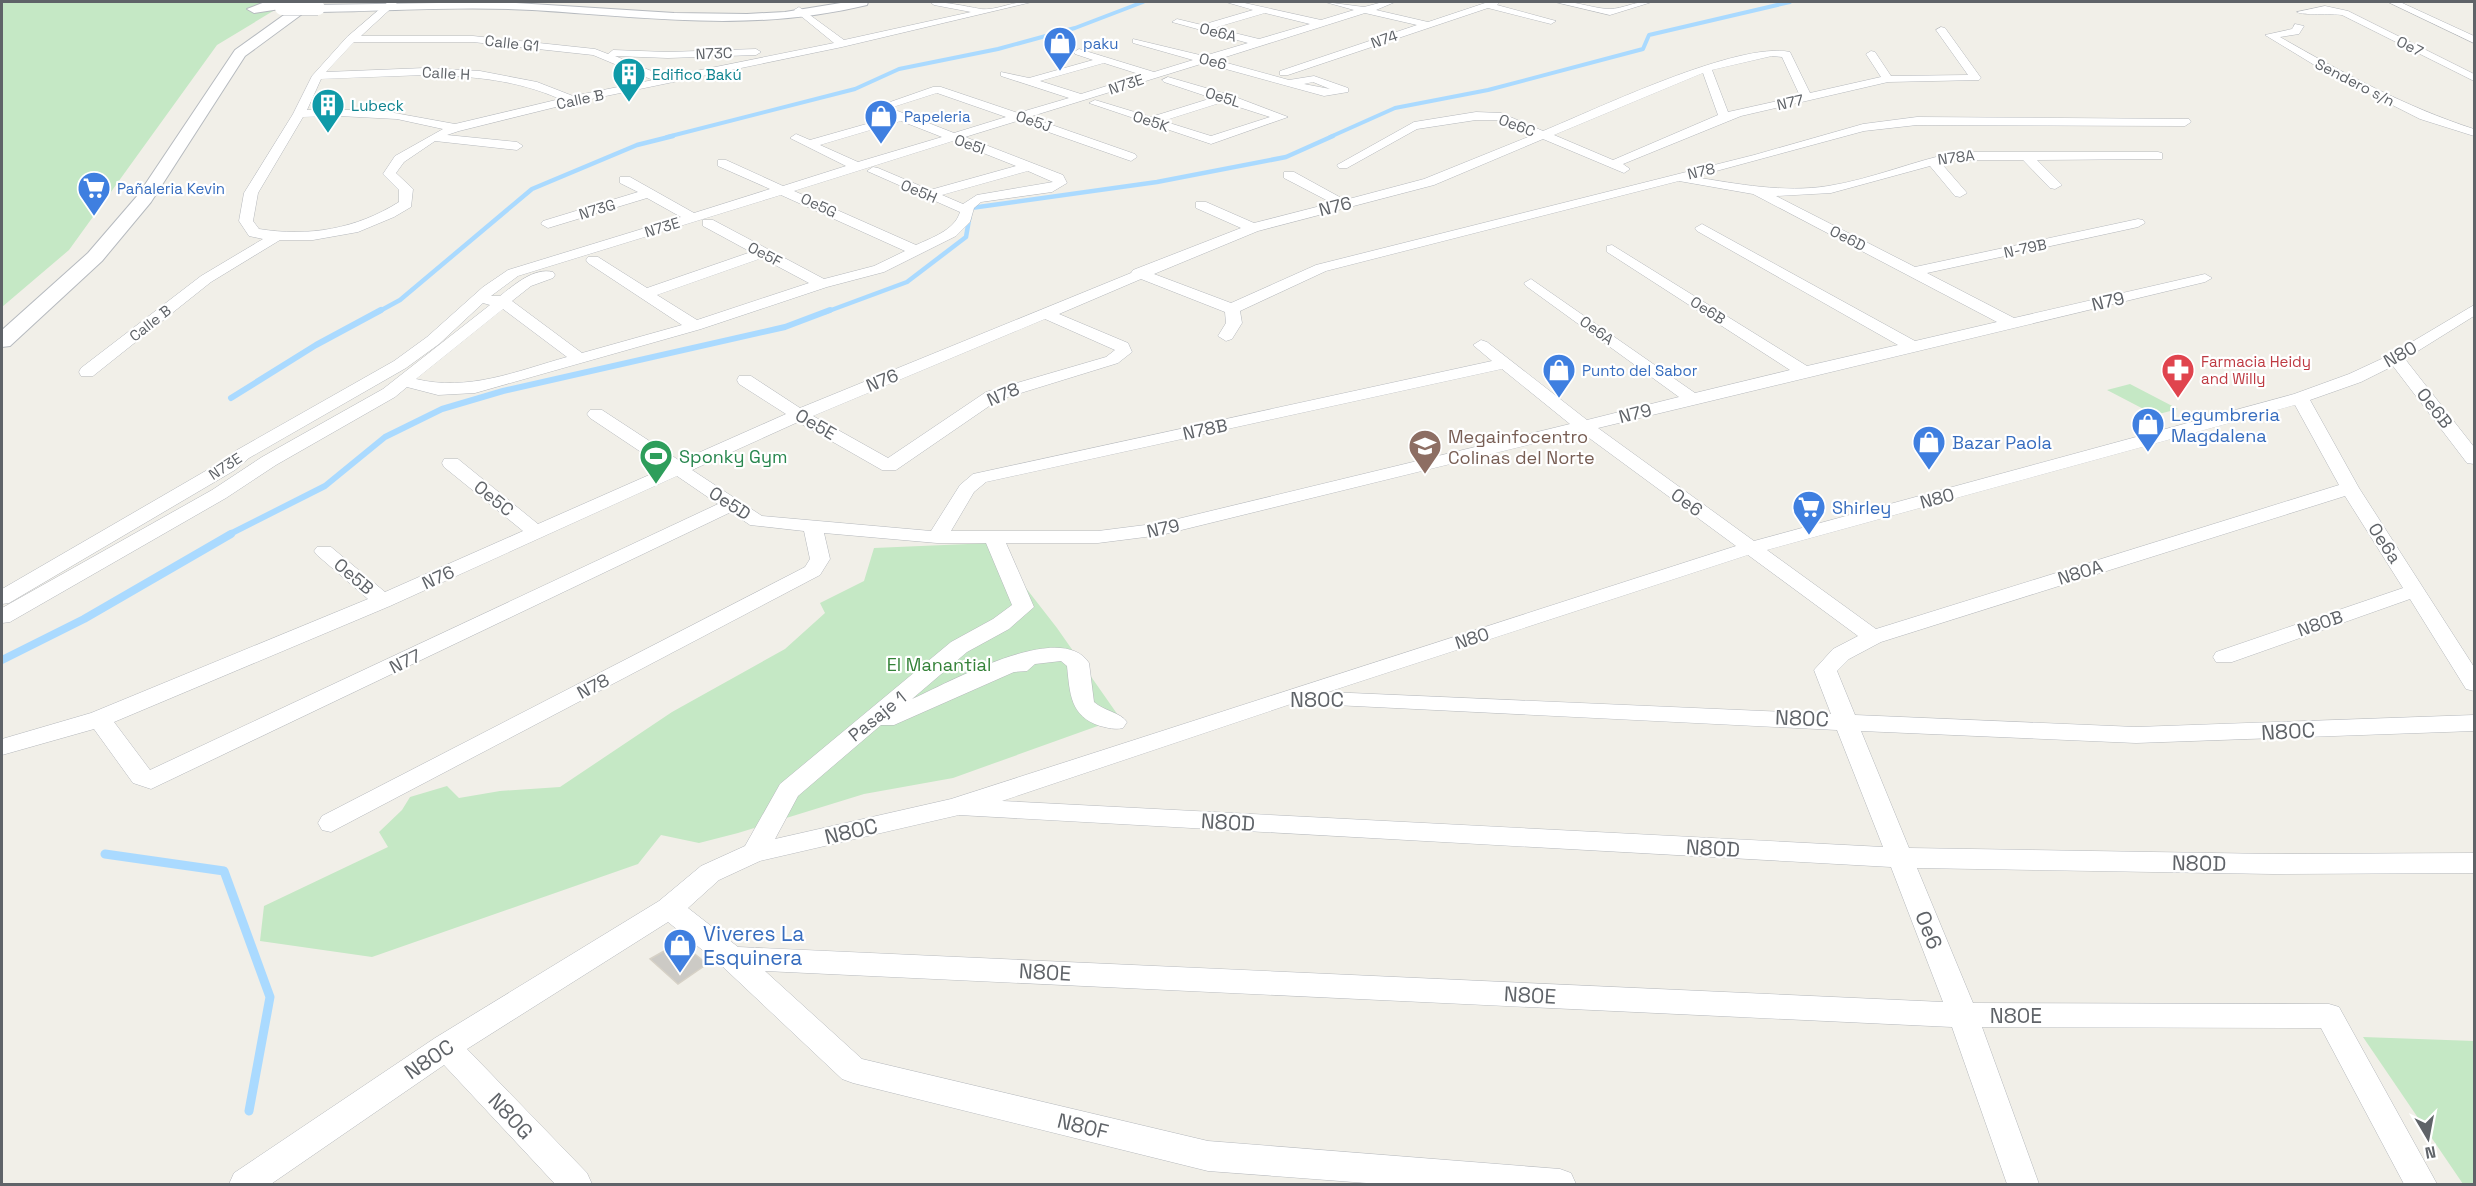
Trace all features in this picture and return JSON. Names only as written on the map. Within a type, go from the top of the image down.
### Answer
[{"type":"street","points":[[391,4],[441,2]]},
{"type":"street","points":[[526,2],[684,14],[801,12],[834,2]]},
{"type":"street","points":[[274,5],[526,6],[694,20],[742,19],[862,2]]},
{"type":"street","points":[[934,2],[987,12]]},
{"type":"street","name":"Calle B","points":[[391,4],[351,39],[316,76],[299,114],[251,193],[246,221],[255,233],[276,237],[333,233],[377,221],[392,214],[406,204],[406,189],[389,174],[399,159],[434,137],[455,128],[572,100],[837,45],[1027,2]]},
{"type":"street","points":[[1230,2],[1322,24]]},
{"type":"street","points":[[1329,2],[1426,24]]},
{"type":"street","name":"N73E","points":[[2,617],[219,494],[269,461],[406,382],[526,283],[796,194],[968,141],[1153,75],[1391,2]]},
{"type":"street","points":[[1560,2],[1616,12],[1647,2]]},
{"type":"street","points":[[2393,2],[2475,40]]},
{"type":"street","points":[[1492,3],[1551,21]]},
{"type":"street","name":"N74","points":[[1272,77],[1492,3]]},
{"type":"street","points":[[2,341],[95,257],[145,198],[240,53],[317,4]]},
{"type":"street","name":"Oe7","points":[[2302,12],[2325,9],[2345,13],[2475,78]]},
{"type":"street","points":[[1204,28],[1266,10]]},
{"type":"street","points":[[801,12],[837,45]]},
{"type":"street","name":"Oe6A","points":[[1177,22],[1258,42]]},
{"type":"street","name":"Sendero s/n","points":[[2299,26],[2295,32],[2270,35],[2325,68],[2424,117],[2475,133]]},
{"type":"street","name":"N77","points":[[1613,164],[1724,117],[1888,79],[1975,78],[1941,30]]},
{"type":"street","name":"Calle G1","points":[[351,39],[473,39],[595,52],[666,81]]},
{"type":"street","name":"Oe6","points":[[1137,40],[1290,83]]},
{"type":"street","name":"N73C","points":[[595,52],[707,54],[837,45]]},
{"type":"street","points":[[1079,52],[1153,75]]},
{"type":"street","name":"N76","points":[[2,747],[99,719],[383,601],[799,415],[1138,273],[1253,228],[1429,182],[1706,68],[1777,53],[1788,55],[1807,98]]},
{"type":"street","points":[[623,63],[647,54]]},
{"type":"street","points":[[1871,54],[1888,79]]},
{"type":"street","points":[[1030,81],[1103,60]]},
{"type":"street","name":"N73E","points":[[1088,100],[1168,80],[1221,63]]},
{"type":"street","points":[[1706,68],[1724,117]]},
{"type":"street","name":"Calle H","points":[[316,76],[396,72],[459,73],[500,77],[535,84],[572,100]]},
{"type":"street","name":"Oe5K","points":[[1005,74],[1206,139]]},
{"type":"street","name":"Oe5L","points":[[1168,80],[1279,114],[1281,118],[1220,139],[1206,139]]},
{"type":"street","name":"Oe5J","points":[[879,108],[937,89],[1131,156]]},
{"type":"street","points":[[1151,121],[1226,97]]},
{"type":"street","name":"Oe5I","points":[[879,108],[968,141],[1061,181],[1052,188],[977,199],[966,210]]},
{"type":"street","points":[[299,114],[346,111],[382,113],[414,117],[455,128]]},
{"type":"street","name":"Oe6C","points":[[1343,165],[1403,132],[1429,122],[1495,116],[1656,182]]},
{"type":"street","points":[[809,144],[902,117]]},
{"type":"street","name":"N73E","points":[[2,598],[228,466],[243,454],[360,389],[423,349],[489,287],[513,273],[951,136],[1028,119]]},
{"type":"street","name":"N78","points":[[1232,309],[1321,268],[1889,123],[1917,121],[2185,122]]},
{"type":"street","points":[[434,137],[517,146]]},
{"type":"street","points":[[796,138],[856,166]]},
{"type":"street","name":"N78A","points":[[1757,191],[1806,192],[1841,187],[1932,160],[1984,154],[2158,156]]},
{"type":"street","points":[[2024,154],[2055,184]]},
{"type":"street","points":[[1932,160],[1960,193]]},
{"type":"street","name":"Oe5G","points":[[722,163],[781,190],[796,194],[915,250]]},
{"type":"street","points":[[927,195],[1027,166]]},
{"type":"street","name":"Oe5H","points":[[873,171],[966,210]]},
{"type":"street","points":[[1288,175],[1343,204]]},
{"type":"street","name":"Oe6D","points":[[1674,178],[1757,191],[2013,324]]},
{"type":"street","points":[[625,180],[646,194],[692,218]]},
{"type":"street","name":"N73G","points":[[548,224],[646,194]]},
{"type":"street","points":[[1201,205],[1253,228]]},
{"type":"street","points":[[406,382],[428,389],[462,390],[502,381],[695,326],[822,284],[879,269],[951,233],[965,219],[966,210]]},
{"type":"street","name":"Oe5F","points":[[708,223],[822,284]]},
{"type":"street","name":"N-79B","points":[[1913,272],[2138,223]]},
{"type":"street","points":[[1702,228],[1913,347]]},
{"type":"street","name":"Calle B","points":[[87,372],[206,279],[276,237]]},
{"type":"street","name":"Oe6B","points":[[1612,249],[1804,372]]},
{"type":"street","points":[[644,294],[762,253]]},
{"type":"street","points":[[593,260],[695,326]]},
{"type":"street","points":[[1138,273],[1232,309],[1234,323],[1226,336]]},
{"type":"street","name":"N79","points":[[813,526],[937,537],[1098,537],[1136,534],[1804,372],[2205,278]]},
{"type":"street","name":"Oe6A","points":[[1531,283],[1692,399]]},
{"type":"street","points":[[476,300],[502,301],[580,359]]},
{"type":"street","name":"N80","points":[[1287,697],[1751,548],[2300,398],[2355,378],[2396,358],[2475,310]]},
{"type":"street","name":"N78","points":[[889,466],[992,396],[1112,360],[1124,352],[1122,346],[1044,314]]},
{"type":"street","name":"Oe6","points":[[1481,345],[1584,426],[1873,637]]},
{"type":"street","name":"Oe6B","points":[[2396,358],[2475,459]]},
{"type":"street","name":"N78B","points":[[937,537],[967,489],[980,478],[1503,364]]},
{"type":"street","name":"Oe5E","points":[[745,380],[799,415],[889,466]]},
{"type":"street","name":"Oe6a","points":[[2300,398],[2350,488],[2475,684]]},
{"type":"street","name":"Oe5D","points":[[596,414],[757,521],[813,526]]},
{"type":"street","name":"Oe5C","points":[[451,463],[537,533]]},
{"type":"street","points":[[228,466],[254,473]]},
{"type":"street","points":[[190,488],[219,494]]},
{"type":"street","name":"N80A","points":[[1827,678],[1825,670],[1829,664],[1873,637],[2350,488]]},
{"type":"street","name":"N77","points":[[99,719],[142,777],[151,780],[731,504]]},
{"type":"street","name":"N78","points":[[331,823],[813,571],[820,559],[813,526]]},
{"type":"street","name":"Pasaje 1","points":[[754,853],[789,789],[959,647],[1001,624],[1023,607],[996,546],[996,537]]},
{"type":"street","name":"Oe5B","points":[[324,551],[383,601]]},
{"type":"street","name":"N80B","points":[[2224,657],[2416,590]]},
{"type":"street","points":[[861,730],[1029,657],[1066,654],[1078,663],[1082,704],[1092,716],[1115,722]]},
{"type":"street","points":[[1004,678],[1029,657]]},
{"type":"street","name":"Oe6","points":[[1827,678],[1846,720],[1963,1015],[2023,1185]]},
{"type":"street","name":"N80C","points":[[245,1185],[446,1047],[669,908],[710,873],[754,853],[953,808],[1287,697],[1846,720],[2136,735],[2475,723]]},
{"type":"street","name":"N80D","points":[[953,808],[1899,858],[2273,864],[2475,863]]},
{"type":"street","name":"N80F","points":[[669,908],[732,958],[853,1070],[1208,1156],[1560,1185]]},
{"type":"street","name":"N80E","points":[[732,958],[1963,1015],[2329,1016],[2421,1185]]},
{"type":"street","name":"N80G","points":[[446,1047],[576,1185]]},
{"type":"green space","points":[[2,2],[288,2],[217,45],[69,250],[2,307]]},
{"type":"green space","points":[[2130,384],[2178,409],[2155,415],[2107,390]]},
{"type":"green space","name":"El Manantial","points":[[991,543],[1057,628],[1120,718],[953,778],[864,794],[699,843],[661,835],[638,864],[372,957],[260,941],[264,906],[388,847],[379,832],[402,810],[410,797],[447,786],[459,798],[500,791],[560,787],[672,712],[785,649],[825,613],[820,603],[864,581],[874,548]]},
{"type":"green space","points":[[2363,1037],[2474,1041],[2474,1184],[2463,1184]]},
{"type":"building","name":"Viveres La Esquinera","points":[[671,947],[691,951],[707,964],[678,984],[650,959]]},
{"type":"waterway","points":[[667,137],[855,89],[899,69],[998,49],[1075,28],[1143,2]]},
{"type":"waterway","points":[[1330,137],[1395,108],[1488,90],[1643,49],[1649,35],[1790,2]]},
{"type":"waterway","points":[[378,312],[400,300],[532,189],[637,145],[673,136]]},
{"type":"waterway","points":[[826,312],[907,282],[966,237],[971,208],[1157,182],[1286,157],[1333,136]]},
{"type":"waterway","points":[[231,398],[316,345],[381,310]]},
{"type":"waterway","points":[[228,535],[325,486],[385,437],[442,409],[503,391],[785,327],[830,310]]},
{"type":"waterway","points":[[2,660],[84,619],[231,534]]},
{"type":"waterway","points":[[105,854],[224,871],[270,997],[249,1111]]},
{"type":"place","name":"paku","points":[[1060,72]]},
{"type":"place","name":"Edifico Bakú","points":[[629,103]]},
{"type":"place","name":"Lubeck","points":[[328,134]]},
{"type":"place","name":"Papeleria","points":[[881,145]]},
{"type":"place","name":"Pañaleria Kevin","points":[[94,217]]},
{"type":"place","name":"Punto del Sabor","points":[[1559,399]]},
{"type":"place","name":"Farmacia Heidy and Willy","points":[[2178,399]]},
{"type":"place","name":"Legumbreria Magdalena","points":[[2148,453]]},
{"type":"place","name":"Bazar Paola","points":[[1929,471]]},
{"type":"place","name":"Megainfocentro Colinas del Norte","points":[[1425,475]]},
{"type":"place","name":"Sponky Gym","points":[[656,485]]},
{"type":"place","name":"Shirley","points":[[1809,536]]},
{"type":"place","name":"Viveres La Esquinera","points":[[680,974]]}]
